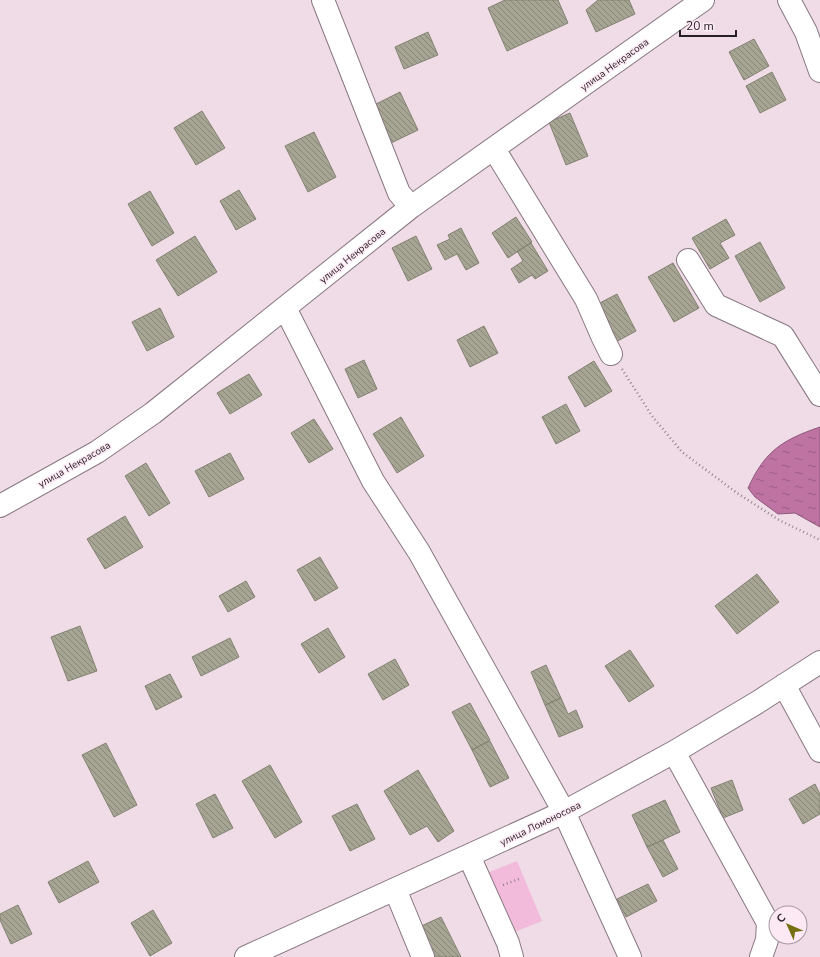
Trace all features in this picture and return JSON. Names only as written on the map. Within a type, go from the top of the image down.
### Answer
[{"type":"street","points":[[323,0],[399,194],[411,208]]},
{"type":"street","name":"улица Некрасова","points":[[0,506],[97,452],[154,413],[411,208],[703,0]]},
{"type":"street","points":[[789,0],[806,32],[820,71]]},
{"type":"street","points":[[494,149],[586,298],[603,338],[612,354]]},
{"type":"street","points":[[688,260],[716,305],[783,336],[820,395]]},
{"type":"street","points":[[285,308],[373,481],[419,552],[564,812],[630,957]]},
{"type":"street","name":"улица Ломоносова","points":[[246,957],[564,812],[674,752],[820,662]]},
{"type":"street","points":[[784,685],[820,751]]},
{"type":"street","points":[[674,752],[768,924],[767,940],[761,957]]},
{"type":"street","points":[[469,856],[508,943],[512,957]]},
{"type":"street","points":[[395,889],[423,957]]},
{"type":"path","points":[[612,354],[652,416],[682,452],[778,520],[820,540]]},
{"type":"shaded area","points":[[517,861],[542,921],[512,933],[487,873]]},
{"type":"water","points":[[820,427],[820,527],[795,513],[778,514],[755,497],[748,488],[761,465],[776,448],[795,437]]},
{"type":"building","points":[[505,0],[558,0],[568,23],[507,51],[488,8]]},
{"type":"building","points":[[598,0],[629,0],[635,14],[596,32],[586,10]]},
{"type":"building","points":[[428,32],[438,55],[404,69],[395,47]]},
{"type":"building","points":[[754,39],[769,66],[744,80],[729,52]]},
{"type":"building","points":[[772,72],[786,100],[760,113],[746,86]]},
{"type":"building","points":[[400,92],[418,130],[391,143],[374,105]]},
{"type":"building","points":[[202,111],[225,148],[196,165],[174,128]]},
{"type":"building","points":[[570,113],[588,156],[566,165],[549,122]]},
{"type":"building","points":[[314,132],[336,177],[308,192],[285,146]]},
{"type":"building","points":[[239,190],[256,219],[236,230],[220,201]]},
{"type":"building","points":[[150,191],[174,233],[152,246],[128,204]]},
{"type":"building","points":[[516,217],[532,242],[508,258],[492,233]]},
{"type":"building","points":[[726,219],[735,235],[720,243],[729,258],[710,269],[692,238]]},
{"type":"building","points":[[461,228],[479,263],[466,270],[457,254],[445,260],[437,245],[450,239],[448,235]]},
{"type":"building","points":[[195,236],[217,272],[178,296],[156,260]]},
{"type":"building","points":[[416,236],[432,269],[408,281],[392,248]]},
{"type":"building","points":[[760,242],[785,288],[760,302],[735,256]]},
{"type":"building","points":[[531,243],[548,271],[535,279],[532,275],[519,283],[511,269],[523,261],[517,251]]},
{"type":"building","points":[[673,263],[699,308],[674,322],[648,277]]},
{"type":"building","points":[[617,294],[636,331],[614,343],[594,306]]},
{"type":"building","points":[[160,308],[174,337],[147,351],[132,322]]},
{"type":"building","points":[[484,326],[498,353],[470,367],[457,340]]},
{"type":"building","points":[[364,360],[377,389],[358,398],[345,369]]},
{"type":"building","points":[[594,361],[612,391],[585,407],[568,377]]},
{"type":"building","points":[[249,374],[262,395],[230,414],[217,393]]},
{"type":"building","points":[[566,404],[580,431],[556,444],[542,417]]},
{"type":"building","points":[[401,417],[424,456],[397,473],[373,434]]},
{"type":"building","points":[[314,419],[333,449],[309,463],[291,433]]},
{"type":"building","points":[[230,453],[244,479],[209,497],[195,471]]},
{"type":"building","points":[[146,463],[170,503],[149,516],[125,476]]},
{"type":"building","points":[[125,516],[143,547],[105,569],[87,539]]},
{"type":"building","points":[[320,557],[338,588],[315,601],[297,570]]},
{"type":"building","points":[[757,574],[779,602],[737,634],[715,606]]},
{"type":"building","points":[[246,581],[255,597],[228,612],[219,596]]},
{"type":"building","points":[[80,626],[97,671],[68,681],[51,637]]},
{"type":"building","points":[[328,628],[345,657],[319,673],[301,644]]},
{"type":"building","points":[[230,638],[239,657],[201,676],[192,657]]},
{"type":"building","points":[[630,650],[654,686],[629,702],[605,666]]},
{"type":"building","points":[[395,659],[409,685],[383,700],[368,674]]},
{"type":"building","points":[[546,665],[561,698],[545,705],[531,672]]},
{"type":"building","points":[[170,674],[182,697],[156,710],[145,686]]},
{"type":"building","points":[[561,698],[568,714],[576,710],[583,727],[559,737],[545,705]]},
{"type":"building","points":[[470,703],[490,740],[472,750],[452,712]]},
{"type":"building","points":[[490,741],[509,778],[490,787],[472,750]]},
{"type":"building","points":[[106,743],[137,805],[114,817],[82,755]]},
{"type":"building","points":[[270,765],[302,822],[275,838],[242,781]]},
{"type":"building","points":[[418,770],[454,831],[438,842],[427,826],[410,835],[384,791]]},
{"type":"building","points":[[732,780],[743,810],[723,818],[711,788]]},
{"type":"building","points":[[815,784],[820,794],[820,814],[803,824],[789,799]]},
{"type":"building","points":[[215,794],[233,828],[213,838],[196,804]]},
{"type":"building","points":[[665,800],[680,832],[647,847],[632,815]]},
{"type":"building","points":[[357,804],[375,839],[350,851],[332,816]]},
{"type":"building","points":[[663,840],[678,869],[663,877],[647,847]]},
{"type":"building","points":[[88,861],[99,882],[59,903],[48,882]]},
{"type":"building","points":[[648,884],[657,901],[626,917],[617,899]]},
{"type":"building","points":[[18,905],[32,934],[11,944],[0,920],[0,914]]},
{"type":"building","points":[[153,910],[172,943],[150,956],[131,923]]},
{"type":"building","points":[[441,917],[461,957],[432,957],[417,928]]}]
